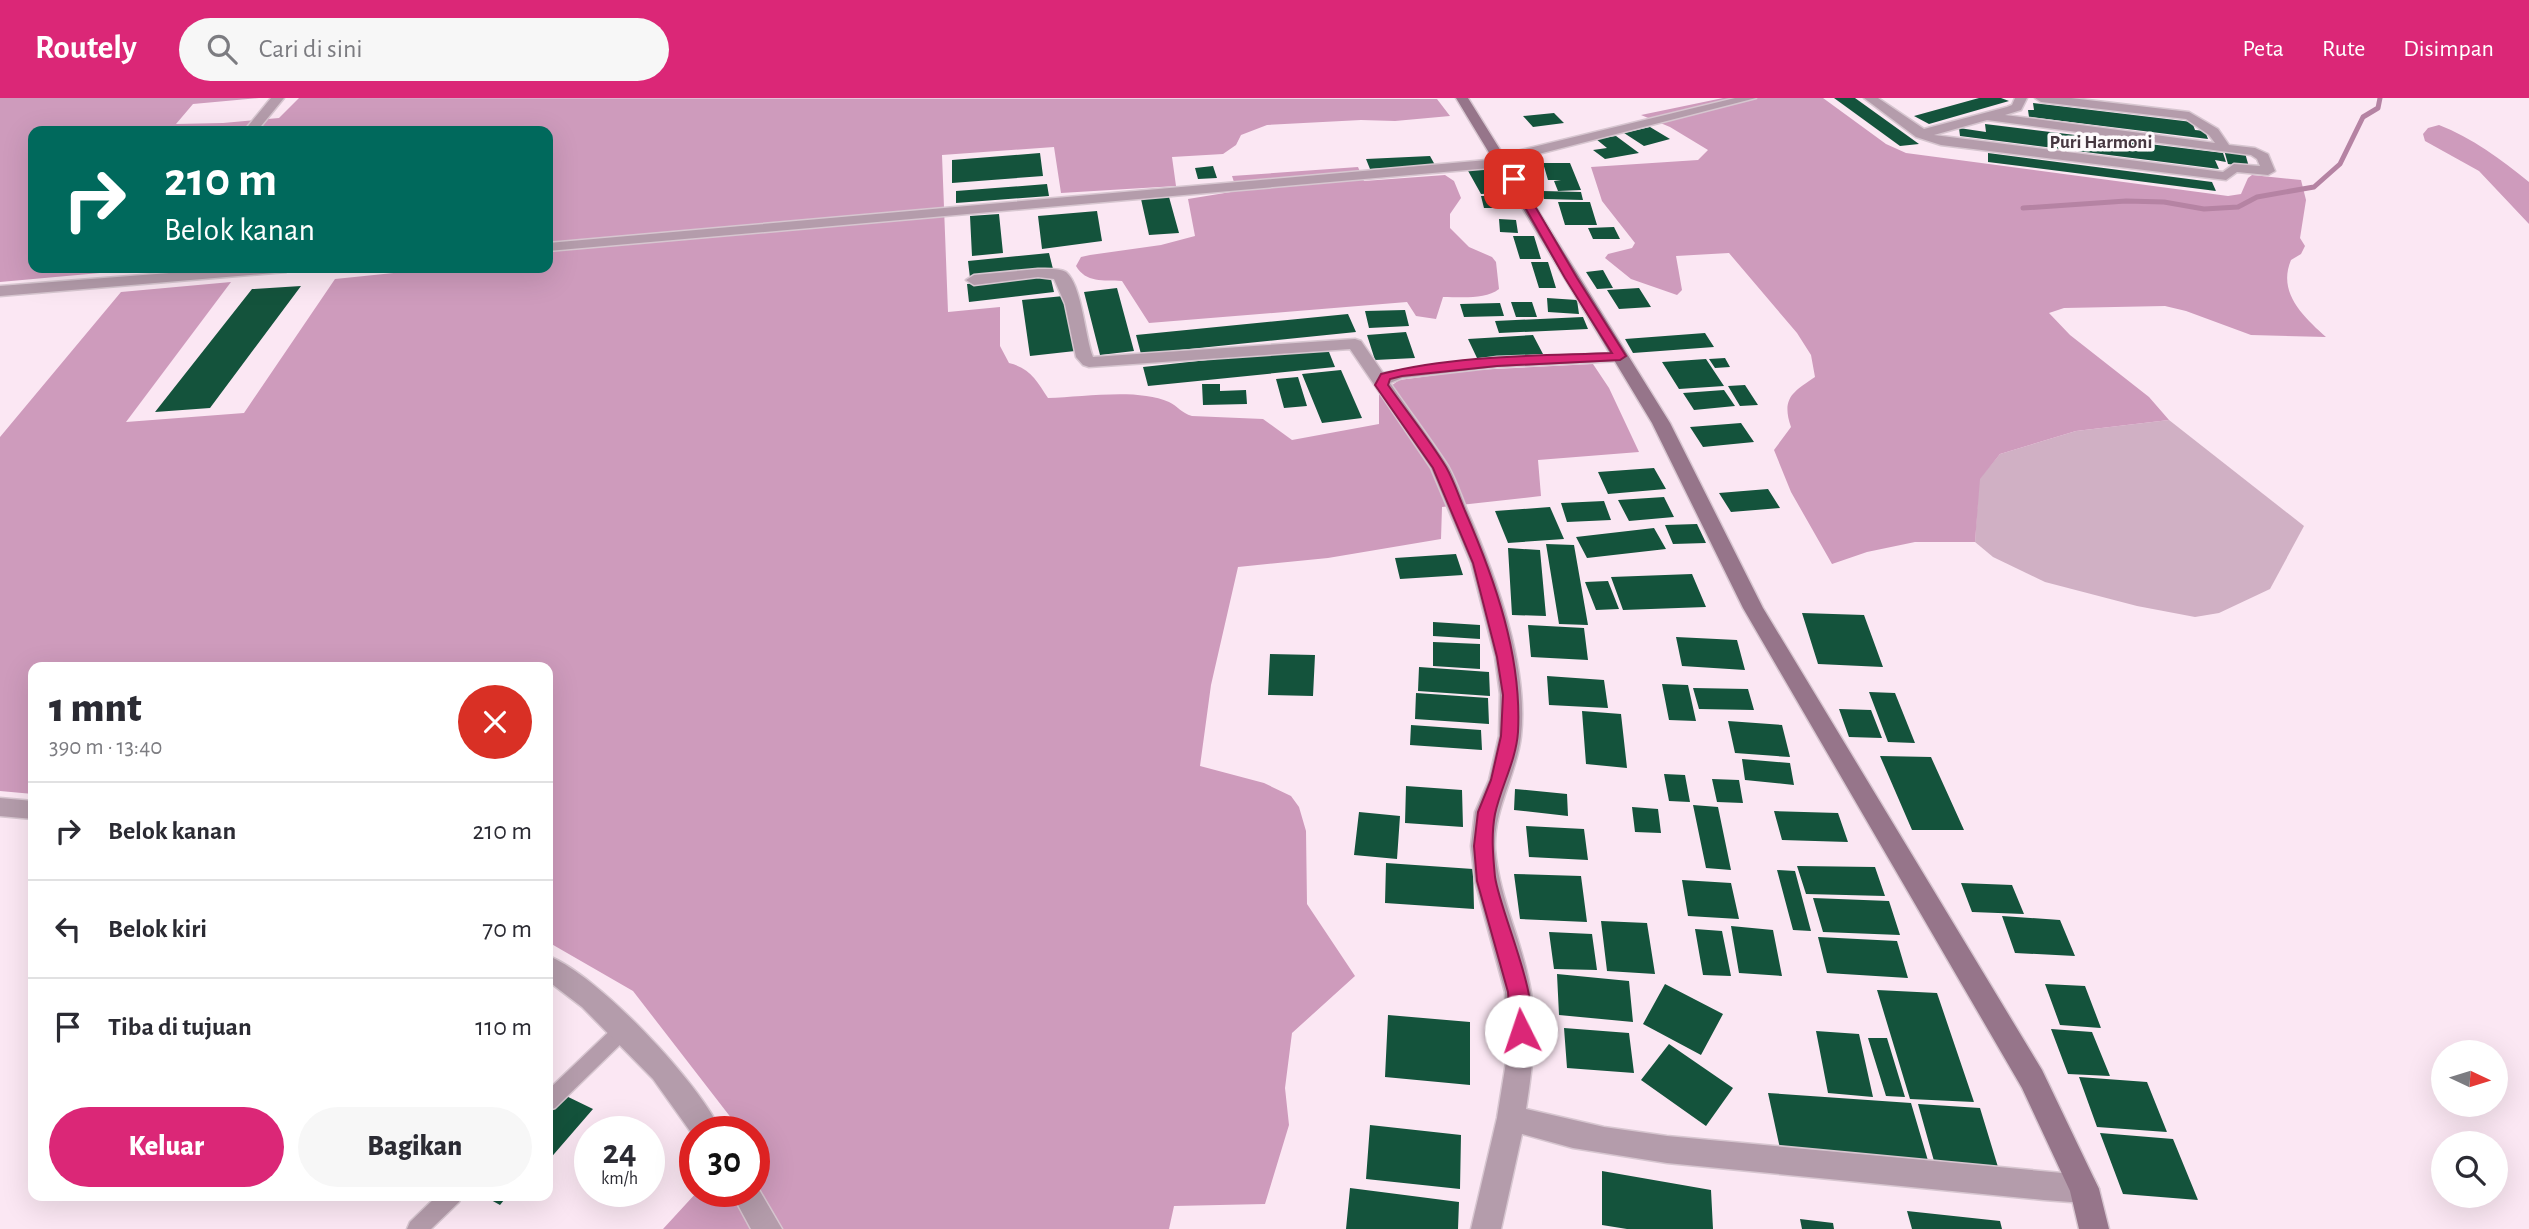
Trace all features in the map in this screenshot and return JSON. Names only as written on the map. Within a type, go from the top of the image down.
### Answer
[{"type":"street","points":[[254,126],[278,98]]},
{"type":"street","points":[[1462,98],[1661,423],[1753,608],[2032,1079],[2084,1189],[2094,1229]]},
{"type":"street","points":[[553,247],[1501,163],[1514,156],[1750,98]]},
{"type":"street","points":[[1870,98],[1921,134],[1941,141],[2226,176],[2232,168],[2268,171],[2261,155],[2225,148],[1989,117]]},
{"type":"street","points":[[1921,134],[2015,108],[2021,98]]},
{"type":"street","points":[[2041,98],[2189,116],[2214,132],[2225,148]]},
{"type":"street","points":[[0,291],[158,273]]},
{"type":"street","points":[[974,280],[1038,273],[1060,275],[1073,303],[1084,357],[1089,362],[1355,344],[1440,468],[1481,563],[1505,657],[1511,695],[1510,736],[1500,780],[1487,812],[1483,846],[1487,881],[1518,992],[1522,1050],[1511,1118],[1486,1229]]},
{"type":"street","points":[[1381,385],[1385,377],[1402,373],[1497,362],[1620,356]]},
{"type":"street","points":[[0,807],[28,810]]},
{"type":"street","points":[[553,971],[591,999],[663,1070],[696,1116]]},
{"type":"street","points":[[1511,1118],[1583,1139],[1671,1150],[1924,1177],[2084,1189]]},
{"type":"street","points":[[755,1207],[767,1229]]},
{"type":"lane","points":[[553,1097],[622,1030]]},
{"type":"lane","points":[[417,1229],[446,1201]]},
{"type":"shaded area","points":[[0,98],[259,98],[193,104],[176,124],[279,118],[299,98],[1437,99],[1450,116],[1395,121],[1267,125],[1241,135],[1236,145],[1223,154],[1172,157],[1176,186],[1061,193],[1054,147],[942,155],[948,312],[1000,307],[1000,346],[1009,363],[1028,372],[1048,398],[1142,395],[1169,402],[1192,416],[1263,419],[1292,440],[1379,424],[1379,395],[1399,380],[1474,370],[1593,364],[1609,388],[1639,452],[1538,460],[1541,496],[1442,507],[1441,539],[1328,558],[1238,567],[1211,685],[1200,766],[1264,783],[1291,796],[1299,807],[1306,831],[1307,904],[1355,976],[1292,1033],[1285,1088],[1289,1125],[1265,1204],[1174,1206],[1169,1229],[663,1229],[683,1207],[770,1207],[770,1116],[730,1116],[633,991],[553,945],[553,662],[28,662],[28,794],[0,791],[0,437],[121,292],[231,282],[126,422],[244,413],[335,279],[394,273],[553,273],[553,126],[28,126],[28,273],[100,273],[0,282]]},
{"type":"shaded area","points":[[1723,98],[1823,98],[1886,144],[1906,153],[2228,196],[2241,194],[2252,175],[2301,180],[2306,200],[2300,238],[2305,246],[2301,254],[2291,260],[2287,283],[2290,294],[2302,313],[2326,337],[2251,335],[2165,306],[2064,308],[2049,313],[2070,335],[2149,397],[2169,420],[2076,431],[2000,454],[1980,479],[1975,542],[1915,542],[1867,552],[1832,564],[1791,492],[1774,450],[1791,427],[1788,402],[1795,392],[1815,377],[1811,355],[1797,333],[1729,253],[1676,256],[1682,290],[1677,295],[1631,279],[1605,258],[1608,254],[1632,248],[1635,243],[1602,201],[1591,167],[1698,160],[1708,150],[1670,127],[1641,115]]},
{"type":"shaded area","points":[[2439,125],[2486,150],[2529,182],[2529,224],[2479,171],[2425,141],[2423,134],[2428,128]]},
{"type":"shaded area","points":[[1358,167],[1364,181],[1445,175],[1454,181],[1461,198],[1450,214],[1450,228],[1469,247],[1492,257],[1496,262],[1499,289],[1480,296],[1443,297],[1436,319],[1416,316],[1407,302],[1149,323],[1122,281],[1090,278],[1076,266],[1081,257],[1161,245],[1195,236],[1188,199],[1237,191],[1232,176]]},
{"type":"shaded area","points":[[2169,420],[2304,526],[2270,589],[2219,613],[2195,617],[2137,606],[2045,582],[1993,557],[1975,542],[1979,479],[2000,454],[2076,431]]},
{"type":"building","points":[[1834,98],[1855,98],[1919,144],[1900,146]]},
{"type":"building","points":[[1979,98],[2001,98],[2009,101],[1929,124],[1914,116]]},
{"type":"building","points":[[2033,103],[2192,122],[2195,130],[2205,131],[2208,139],[2029,117],[2028,110],[2034,110]]},
{"type":"building","points":[[1554,113],[1564,123],[1533,127],[1523,116]]},
{"type":"building","points":[[1985,124],[2223,153],[2226,162],[2215,160],[2219,169],[1960,136],[1959,128],[1986,132]]},
{"type":"building","points":[[1650,127],[1670,139],[1644,146],[1624,133]]},
{"type":"building","points":[[1616,136],[1639,153],[1605,159],[1593,150],[1607,148],[1596,139]]},
{"type":"building","points":[[2224,150],[2245,153],[2249,167],[2228,164]]},
{"type":"building","points":[[1040,153],[1043,176],[952,183],[952,160]]},
{"type":"building","points":[[1988,153],[2212,182],[2216,191],[1988,162]]},
{"type":"building","points":[[1430,156],[1435,165],[1370,169],[1366,159]]},
{"type":"building","points":[[1543,163],[1570,163],[1581,190],[1558,191],[1554,181],[1561,180],[1548,180]]},
{"type":"building","points":[[1213,166],[1217,178],[1198,179],[1195,168]]},
{"type":"building","points":[[1488,168],[1502,193],[1481,194],[1467,169]]},
{"type":"building","points":[[1047,184],[1049,196],[956,203],[956,191]]},
{"type":"building","points":[[1543,191],[1581,192],[1583,200],[1544,199]]},
{"type":"building","points":[[1481,196],[1502,196],[1506,208],[1484,208]]},
{"type":"building","points":[[1169,197],[1179,233],[1149,235],[1141,199]]},
{"type":"building","points":[[1558,202],[1590,202],[1597,225],[1565,225]]},
{"type":"building","points":[[1097,211],[1102,241],[1042,249],[1038,216]]},
{"type":"building","points":[[999,214],[1003,253],[972,256],[970,216]]},
{"type":"building","points":[[1499,219],[1516,220],[1518,233],[1500,232]]},
{"type":"building","points":[[1614,227],[1620,239],[1593,239],[1588,228]]},
{"type":"building","points":[[1513,236],[1534,236],[1541,259],[1520,259]]},
{"type":"building","points":[[1049,253],[1053,269],[970,278],[968,261]]},
{"type":"building","points":[[1531,262],[1548,262],[1556,288],[1539,288]]},
{"type":"building","points":[[1603,270],[1613,288],[1597,289],[1586,272]]},
{"type":"building","points":[[1050,275],[1054,292],[969,302],[967,284]]},
{"type":"building","points":[[301,286],[210,408],[155,412],[252,289]]},
{"type":"building","points":[[1117,288],[1134,351],[1100,355],[1084,292]]},
{"type":"building","points":[[1639,288],[1651,307],[1619,309],[1607,290]]},
{"type":"building","points":[[1064,296],[1075,351],[1030,356],[1022,300]]},
{"type":"building","points":[[1547,298],[1577,300],[1579,314],[1548,312]]},
{"type":"building","points":[[1511,302],[1532,302],[1537,317],[1516,317]]},
{"type":"building","points":[[1500,303],[1504,316],[1464,317],[1460,304]]},
{"type":"building","points":[[1405,310],[1409,326],[1369,328],[1365,311]]},
{"type":"building","points":[[1348,314],[1356,332],[1141,354],[1136,335]]},
{"type":"building","points":[[1583,317],[1588,329],[1499,333],[1495,321]]},
{"type":"building","points":[[1406,332],[1415,358],[1375,360],[1367,335]]},
{"type":"building","points":[[1705,333],[1714,347],[1633,353],[1625,339]]},
{"type":"building","points":[[1533,335],[1543,354],[1477,358],[1468,339]]},
{"type":"building","points":[[1327,347],[1335,367],[1148,386],[1143,367]]},
{"type":"building","points":[[1725,358],[1730,367],[1715,368],[1709,359]]},
{"type":"building","points":[[1706,359],[1724,386],[1679,389],[1662,362]]},
{"type":"building","points":[[1341,370],[1362,418],[1322,423],[1302,374]]},
{"type":"building","points":[[1298,377],[1307,406],[1284,408],[1276,379]]},
{"type":"building","points":[[1202,384],[1220,384],[1220,391],[1246,390],[1247,404],[1203,405]]},
{"type":"building","points":[[1745,385],[1758,405],[1740,406],[1728,386]]},
{"type":"building","points":[[1724,390],[1735,406],[1694,410],[1683,393]]},
{"type":"building","points":[[1741,423],[1754,442],[1703,447],[1690,427]]},
{"type":"building","points":[[1654,468],[1666,489],[1608,494],[1598,472]]},
{"type":"building","points":[[1768,489],[1780,508],[1731,512],[1719,493]]},
{"type":"building","points":[[1664,497],[1674,517],[1629,521],[1618,500]]},
{"type":"building","points":[[1604,501],[1611,520],[1567,522],[1561,503]]},
{"type":"building","points":[[1550,507],[1564,539],[1508,543],[1495,511]]},
{"type":"building","points":[[1697,524],[1706,543],[1673,544],[1665,525]]},
{"type":"building","points":[[1654,528],[1666,549],[1587,558],[1576,537]]},
{"type":"building","points":[[1546,544],[1574,545],[1588,625],[1559,624]]},
{"type":"building","points":[[1508,548],[1540,550],[1546,616],[1512,615]]},
{"type":"building","points":[[1456,554],[1463,575],[1400,579],[1395,558]]},
{"type":"building","points":[[1692,574],[1706,607],[1623,610],[1611,577]]},
{"type":"building","points":[[1608,581],[1619,609],[1596,610],[1585,582]]},
{"type":"building","points":[[1802,613],[1864,615],[1883,667],[1818,664]]},
{"type":"building","points":[[1433,622],[1480,625],[1480,639],[1433,636]]},
{"type":"building","points":[[1528,625],[1584,628],[1588,660],[1531,657]]},
{"type":"building","points":[[1676,637],[1737,640],[1745,670],[1682,666]]},
{"type":"building","points":[[1433,642],[1480,644],[1480,669],[1433,666]]},
{"type":"building","points":[[1270,654],[1315,655],[1313,696],[1268,695]]},
{"type":"building","points":[[1419,667],[1489,672],[1490,696],[1418,691]]},
{"type":"building","points":[[1547,676],[1604,680],[1608,708],[1549,705]]},
{"type":"building","points":[[1662,684],[1688,685],[1696,721],[1669,720]]},
{"type":"building","points":[[1693,688],[1748,689],[1754,710],[1699,709]]},
{"type":"building","points":[[1869,692],[1895,693],[1915,743],[1888,742]]},
{"type":"building","points":[[1416,693],[1488,698],[1489,724],[1415,719]]},
{"type":"building","points":[[1839,709],[1871,710],[1882,738],[1849,737]]},
{"type":"building","points":[[1582,711],[1621,714],[1627,768],[1586,764]]},
{"type":"building","points":[[1728,721],[1782,725],[1790,757],[1735,753]]},
{"type":"building","points":[[1411,725],[1481,730],[1482,750],[1410,745]]},
{"type":"building","points":[[1880,756],[1931,757],[1964,830],[1912,830]]},
{"type":"building","points":[[1742,759],[1790,763],[1794,785],[1745,780]]},
{"type":"building","points":[[1664,774],[1685,775],[1690,802],[1669,801]]},
{"type":"building","points":[[1712,779],[1739,780],[1743,803],[1717,802]]},
{"type":"building","points":[[1406,786],[1462,790],[1463,827],[1405,823]]},
{"type":"building","points":[[1515,789],[1567,794],[1568,816],[1514,810]]},
{"type":"building","points":[[1693,805],[1718,807],[1731,870],[1706,868]]},
{"type":"building","points":[[1632,807],[1658,809],[1661,833],[1635,832]]},
{"type":"building","points":[[1774,811],[1838,813],[1848,842],[1782,840]]},
{"type":"building","points":[[1359,812],[1400,816],[1397,859],[1354,855]]},
{"type":"building","points":[[1526,826],[1584,829],[1588,860],[1529,857]]},
{"type":"building","points":[[1386,863],[1473,869],[1474,909],[1385,903]]},
{"type":"building","points":[[1797,866],[1875,867],[1885,896],[1806,894]]},
{"type":"building","points":[[1777,870],[1795,871],[1811,931],[1793,930]]},
{"type":"building","points":[[1514,874],[1581,876],[1587,922],[1520,919]]},
{"type":"building","points":[[1682,880],[1731,883],[1739,919],[1688,916]]},
{"type":"building","points":[[1961,883],[2012,885],[2024,914],[1972,912]]},
{"type":"building","points":[[1813,898],[1889,901],[1900,935],[1823,932]]},
{"type":"building","points":[[2002,916],[2060,920],[2075,956],[2015,953]]},
{"type":"building","points":[[1601,921],[1647,923],[1655,974],[1607,971]]},
{"type":"building","points":[[1731,926],[1773,930],[1782,976],[1739,973]]},
{"type":"building","points":[[1695,929],[1722,931],[1731,976],[1703,975]]},
{"type":"building","points":[[1549,932],[1592,934],[1597,970],[1554,969]]},
{"type":"building","points":[[1818,937],[1897,941],[1908,978],[1827,973]]},
{"type":"building","points":[[1557,974],[1629,981],[1633,1022],[1559,1015]]},
{"type":"building","points":[[1665,984],[1723,1014],[1701,1055],[1643,1024]]},
{"type":"building","points":[[2045,984],[2085,986],[2101,1028],[2060,1025]]},
{"type":"building","points":[[1877,990],[1937,993],[1974,1102],[1910,1099]]},
{"type":"building","points":[[1388,1015],[1470,1022],[1470,1085],[1385,1077]]},
{"type":"building","points":[[1564,1028],[1629,1033],[1634,1073],[1567,1068]]},
{"type":"building","points":[[2051,1029],[2092,1032],[2110,1076],[2068,1074]]},
{"type":"building","points":[[1816,1031],[1859,1034],[1873,1097],[1828,1093]]},
{"type":"building","points":[[1868,1038],[1887,1038],[1905,1097],[1886,1096]]},
{"type":"building","points":[[1669,1044],[1733,1088],[1706,1126],[1641,1080]]},
{"type":"building","points":[[2079,1077],[2147,1082],[2167,1132],[2097,1127]]},
{"type":"building","points":[[560,1093],[593,1109],[587,1116],[574,1116],[574,1131],[553,1155],[553,1101]]},
{"type":"building","points":[[1768,1093],[1911,1103],[1929,1164],[1781,1153]]},
{"type":"building","points":[[1918,1104],[1980,1108],[1998,1167],[1934,1161]]},
{"type":"building","points":[[1370,1125],[1461,1135],[1460,1189],[1366,1179]]},
{"type":"building","points":[[2100,1133],[2173,1139],[2198,1200],[2123,1194]]},
{"type":"building","points":[[1602,1171],[1711,1190],[1713,1229],[1627,1229],[1602,1225]]},
{"type":"building","points":[[1350,1188],[1459,1202],[1458,1229],[1346,1229]]},
{"type":"building","points":[[1907,1211],[2000,1221],[2002,1229],[1912,1229]]},
{"type":"building","points":[[1800,1219],[1833,1223],[1834,1229],[1802,1229]]},
{"type":"waterway","points":[[2023,208],[2126,201],[2164,202],[2204,209],[2238,207],[2257,197],[2314,187],[2340,164],[2363,117],[2378,108],[2380,98]]},
{"type":"district","name":"Puri Harmoni","points":[[2101,142]]},
{"type":"route","points":[[1514,179],[1620,356],[1497,362],[1390,374],[1382,380],[1381,385],[1440,468],[1481,563],[1505,657],[1511,695],[1510,736],[1500,780],[1487,812],[1483,846],[1487,881],[1518,992],[1521,1031]]}]
